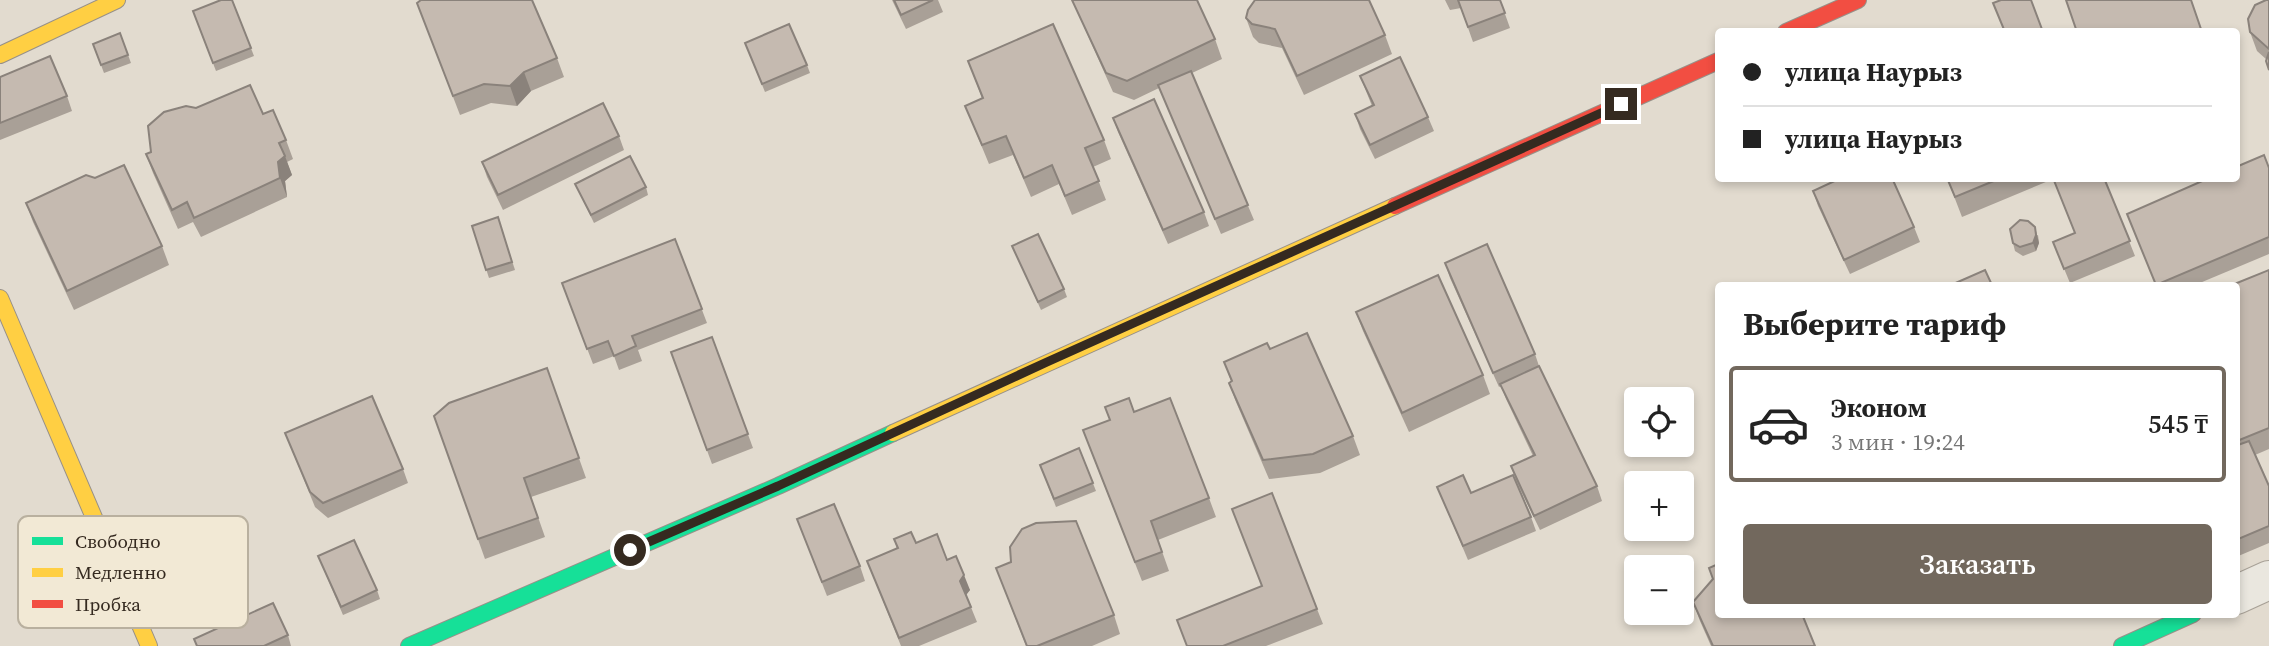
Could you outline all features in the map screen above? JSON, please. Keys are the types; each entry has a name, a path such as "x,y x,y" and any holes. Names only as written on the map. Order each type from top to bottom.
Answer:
{"street":[{"path":"0,55 117,0"},
{"path":"1795,28 1857,0"},
{"path":"409,646 778,486 1060,356 1715,62"},
{"path":"0,298 93,516"},
{"path":"2240,593 2269,580"},
{"path":"2122,646 2184,618"},
{"path":"141,628 149,646"}],"building":[{"path":"221,0 232,0 251,48 213,63 193,11"},
{"path":"421,0 532,0 557,58 524,72 510,86 484,84 453,96 417,3"},
{"path":"894,0 933,0 901,15"},
{"path":"1072,0 1197,0 1215,39 1127,81 1106,73"},
{"path":"1255,0 1369,0 1385,35 1297,76 1275,29 1252,24 1246,18"},
{"path":"1458,0 1500,0 1505,13 1468,27"},
{"path":"2001,0 2031,0 2042,28 2003,28 1993,3"},
{"path":"2066,0 2191,0 2201,28 2076,28"},
{"path":"2269,0 2269,49 2250,32 2248,19 2255,5"},
{"path":"789,24 807,65 762,84 745,43"},
{"path":"1053,24 1104,140 1085,148 1099,181 1065,196 1052,165 1024,178 1006,136 982,145 965,106 983,98 968,61"},
{"path":"120,33 128,55 101,65 93,44"},
{"path":"50,56 67,96 0,123 0,77"},
{"path":"1400,57 1428,117 1370,145 1355,114 1374,105 1360,76"},
{"path":"1191,71 1248,205 1215,219 1158,85"},
{"path":"250,85 263,114 273,110 286,140 279,143 285,156 278,162 280,178 194,218 187,202 172,210 146,154 151,152 148,126 164,112 186,106 196,108"},
{"path":"1154,99 1204,212 1163,230 1113,118"},
{"path":"603,103 619,136 498,195 482,162"},
{"path":"2264,155 2269,168 2269,237 2163,282 2155,282 2127,214 2200,182 2240,182 2240,165"},
{"path":"630,156 646,187 591,215 575,184"},
{"path":"124,165 162,246 67,291 26,203 86,175 95,178"},
{"path":"1832,182 1894,182 1914,227 1844,260 1813,191"},
{"path":"1949,182 1991,182 1955,197"},
{"path":"2055,182 2106,182 2130,241 2064,269 2053,242 2075,233"},
{"path":"498,217 512,262 486,270 472,226"},
{"path":"2020,220 2028,221 2035,227 2036,235 2033,243 2020,247 2013,243 2010,229"},
{"path":"1038,234 1064,289 1038,302 1012,246"},
{"path":"675,239 702,309 632,336 636,346 614,356 608,341 587,349 562,283"},
{"path":"1487,244 1535,354 1493,373 1445,263"},
{"path":"1985,270 1991,282 1958,282"},
{"path":"2269,270 2269,428 2240,440 2240,282"},
{"path":"1438,275 1483,375 1402,413 1356,312"},
{"path":"1307,333 1353,436 1313,454 1263,460 1229,383 1232,381 1224,362 1267,343 1270,349"},
{"path":"712,337 748,434 707,450 671,352"},
{"path":"1539,366 1597,486 1534,516 1511,466 1535,455 1500,384"},
{"path":"547,368 579,458 524,478 538,518 478,539 434,416 449,403"},
{"path":"372,396 403,469 323,503 310,492 285,433"},
{"path":"1129,398 1134,412 1170,398 1209,498 1151,521 1162,552 1135,562 1083,430 1110,420 1105,407"},
{"path":"2249,441 2269,486 2269,526 2240,538 2240,444"},
{"path":"1079,448 1093,483 1054,499 1040,465"},
{"path":"1463,475 1471,493 1513,475 1531,517 1463,546 1437,487"},
{"path":"1272,493 1317,609 1223,646 1187,646 1177,620 1262,586 1232,509"},
{"path":"834,504 860,566 822,582 797,519"},
{"path":"1076,521 1114,615 1037,646 1027,646 996,568 1011,562 1010,547 1022,529 1036,523"},
{"path":"911,532 916,543 937,534 947,560 956,556 964,575 960,581 971,607 899,638 867,561 898,548 894,539"},
{"path":"354,540 377,590 341,607 318,556"},
{"path":"1715,565 1715,618 1804,618 1815,646 1713,646 1694,601 1713,579 1709,568"},
{"path":"273,603 288,635 264,646 197,646 194,639 218,628 248,628 248,614"}],"traffic: fast":[{"path":"409,646 778,486 893,433"},
{"path":"2122,646 2184,618"}],"traffic: slow":[{"path":"0,55 117,0"},
{"path":"893,433 1395,206"},
{"path":"0,298 93,516"},
{"path":"141,628 149,646"}],"traffic: jam":[{"path":"1795,28 1858,0"},
{"path":"1395,206 1715,62"}],"route":[{"path":"630,550 778,486 1621,104"}]}
